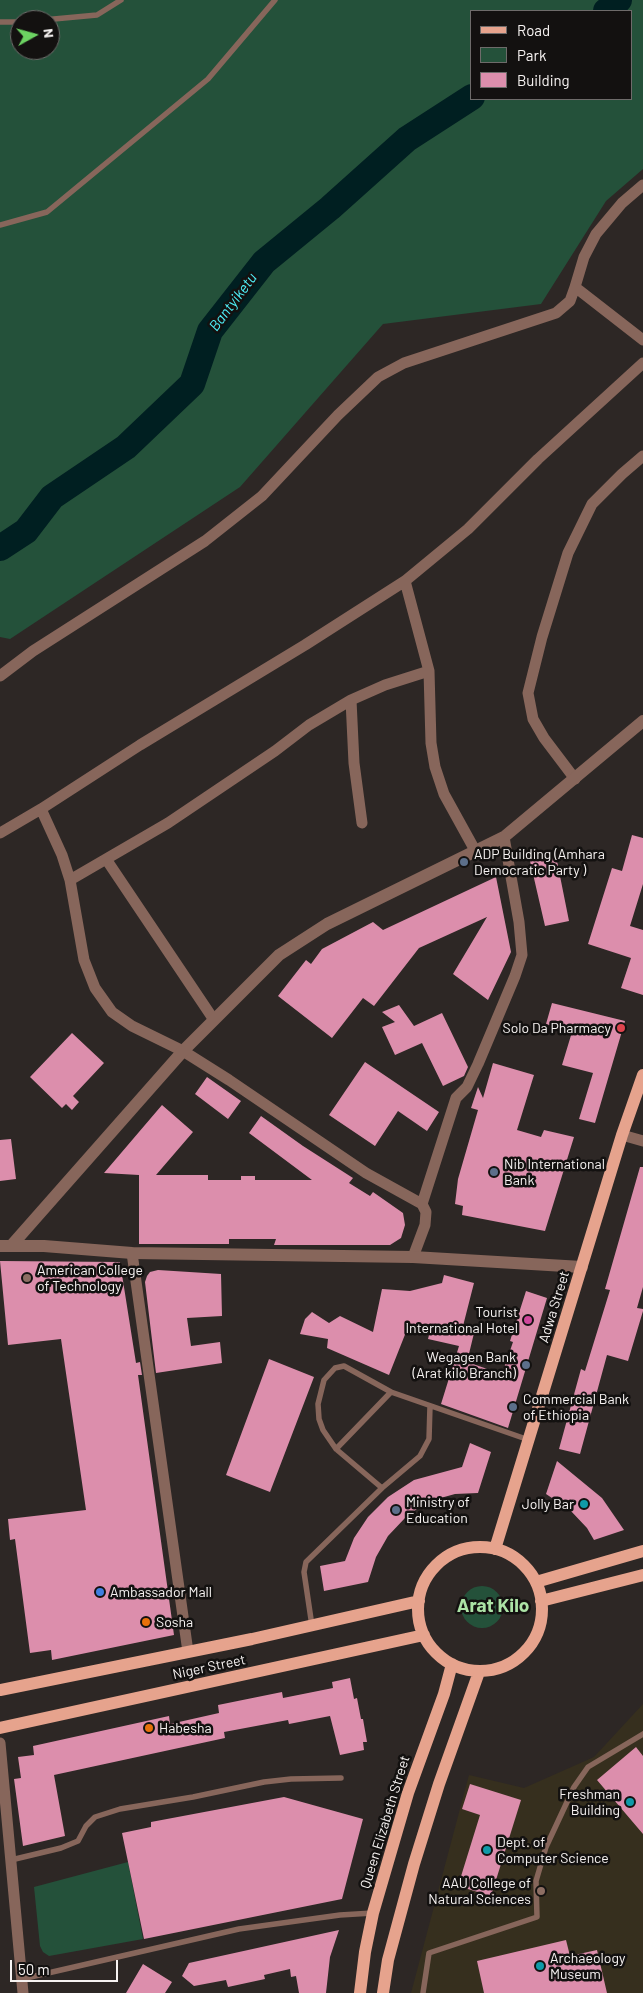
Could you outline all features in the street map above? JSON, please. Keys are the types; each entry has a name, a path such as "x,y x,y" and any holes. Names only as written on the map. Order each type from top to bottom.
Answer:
{"main road":[{"name":"Adwa Street","path":"495,1549 622,1135 643,1075"},
{"path":"477,1547 495,1549 512,1556 525,1567 536,1582 541,1601 541,1617 536,1636 526,1651 511,1663 494,1670 479,1672 452,1664 434,1650 424,1634 421,1625 419,1601 422,1588 431,1572 444,1559 459,1551 477,1547"},
{"path":"536,1582 643,1551"},
{"path":"541,1601 643,1575"},
{"name":"Niger Street","path":"0,1690 312,1626 419,1601"},
{"name":"Niger Street","path":"0,1728 424,1634"},
{"name":"Queen Elizabeth Street","path":"360,1993 365,1952 373,1913 408,1793 444,1694 452,1664"},
{"path":"383,1993 388,1960 414,1864 479,1672"}],"street":[{"path":"0,676 33,651 205,540 262,496 338,415 378,377 404,364 556,313 570,301 584,257 596,234 622,203 643,184"},
{"path":"574,287 643,340"},
{"path":"0,833 41,809 140,744 305,645 405,581 468,529 538,459 643,363"},
{"path":"575,778 544,738 533,719 528,693 542,637 572,545 592,504 643,456"},
{"path":"405,581 429,671 431,743 435,768 444,794 476,852"},
{"path":"70,880 168,822 275,751 309,726 351,700 429,671"},
{"path":"351,700 354,763 362,823"},
{"path":"5,1246 182,1051 279,955 327,924 504,837 643,721"},
{"path":"41,809 62,855 70,880 84,960 95,988 112,1012 132,1026 182,1051 229,1080 366,1173 422,1204 426,1212 425,1225 413,1257"},
{"path":"422,1204 456,1098 467,1087 516,976 522,955 519,922 504,837"},
{"path":"106,858 214,1020"},
{"path":"622,1135 643,1141"},
{"path":"5,1246 44,1246 132,1253 413,1257 582,1267"},
{"path":"132,1253 188,1652"},
{"path":"0,1743 23,1993"}],"lane":[{"path":"60,18 97,14 121,0"},
{"path":"0,225 47,212 208,79 275,0"},
{"path":"382,1488 336,1448 323,1430 319,1419 318,1404 324,1380 334,1368 344,1366 391,1392 529,1440"},
{"path":"336,1448 391,1392"},
{"path":"312,1626 304,1572 306,1562 382,1488 420,1456 429,1439 430,1406"},
{"path":"423,1993 429,1953 536,1917 536,1881 546,1847 574,1787 588,1767 643,1734"},
{"path":"11,1860 62,1848 78,1841 86,1826 95,1817 120,1809 193,1797 264,1782 291,1779 341,1778"},
{"path":"22,1979 239,1929 340,1915 373,1913"}],"shaded area":[{"name":"AAU College of Natural Sciences","path":"643,1704 643,1993 411,1993 469,1775 524,1788 594,1757"}],"green space":[{"path":"0,0 643,0 643,169 606,201 541,304 383,324 240,487 10,639 0,637"},
{"path":"486,1586 494,1589 500,1595 503,1607 500,1619 494,1625 478,1628 470,1625 464,1619 461,1603 464,1595 470,1589"},
{"path":"128,1862 143,1939 49,1956 43,1952 40,1946 34,1887"}],"building":[{"path":"632,835 643,838 643,884 630,926 643,930 643,995 621,988 631,958 588,944 612,868 622,871"},
{"path":"556,856 569,921 545,926 530,861"},
{"path":"496,877 511,952 488,1000 453,974 487,917 419,948 374,1006 363,998 332,1038 278,996 306,960 311,964 322,949 373,922 383,930"},
{"path":"552,1003 625,1021 595,1123 579,1119 593,1073 562,1065 572,1032 546,1024"},
{"path":"399,1005 414,1026 442,1013 468,1067 464,1076 443,1086 422,1043 395,1055 382,1027 395,1022 382,1012"},
{"path":"72,1033 104,1063 73,1096 79,1102 72,1110 66,1104 62,1108 30,1077"},
{"path":"365,1062 439,1112 427,1131 398,1111 375,1146 329,1115"},
{"path":"493,1063 534,1075 517,1130 541,1137 544,1130 574,1137 545,1231 462,1215 463,1206 455,1204 458,1179 478,1110 471,1108 478,1087 483,1098"},
{"path":"207,1077 241,1101 228,1119 195,1094"},
{"path":"162,1105 193,1132 156,1175 208,1175 208,1180 241,1180 241,1176 255,1176 255,1180 312,1180 249,1133 261,1116 353,1178 349,1183 370,1196 373,1192 403,1213 405,1225 401,1238 390,1245 274,1245 276,1239 229,1239 229,1244 139,1244 139,1175 104,1173"},
{"path":"11,1139 16,1179 0,1181 0,1140"},
{"path":"640,1167 643,1167 643,1287 637,1308 643,1309 643,1311 628,1361 607,1355 580,1454 559,1449 581,1369 585,1371 610,1290 605,1289"},
{"path":"0,1261 120,1262 136,1363 140,1362 142,1375 138,1375 174,1635 52,1660 51,1650 30,1653 15,1539 10,1540 8,1519 86,1510 61,1339 8,1345"},
{"path":"158,1270 221,1274 222,1316 187,1318 191,1346 220,1342 222,1363 156,1373 145,1282 150,1272"},
{"path":"444,1275 474,1283 463,1326 475,1329 467,1362 502,1374 513,1342 510,1341 526,1291 547,1298 508,1428 441,1404 459,1346 428,1339 430,1331 408,1327 389,1375 327,1348 328,1339 300,1334 305,1319 312,1312 329,1323 340,1316 373,1332 382,1289 410,1291 442,1283"},
{"path":"269,1359 314,1377 270,1492 226,1475"},
{"name":"Ministry of Education","path":"470,1443 491,1452 478,1493 455,1494 426,1502 405,1518 388,1536 376,1557 368,1582 324,1591 320,1566 345,1561 354,1538 368,1517 388,1497 414,1480 462,1467"},
{"name":"Jolly Bar","path":"557,1461 602,1498 624,1530 594,1540 587,1528 570,1510 546,1494"},
{"path":"350,1678 354,1699 357,1698 361,1719 363,1719 367,1742 363,1742 364,1750 340,1755 330,1716 289,1724 288,1720 224,1732 225,1738 54,1775 65,1836 23,1846 14,1779 21,1778 18,1757 34,1755 33,1746 169,1716 170,1724 219,1713 218,1705 282,1692 283,1698 333,1688 332,1682"},
{"name":"Freshman Building","path":"636,1747 643,1756 643,1834 597,1780"},
{"name":"Dept. of Computer Science","path":"470,1784 521,1800 491,1896 458,1886 480,1815 462,1809"},
{"path":"284,1797 363,1819 342,1899 144,1939 122,1833 151,1827 151,1822"},
{"path":"339,1930 330,1957 326,1993 299,1993 296,1976 291,1977 290,1969 264,1975 265,1979 228,1987 226,1980 194,1986 182,1976 189,1963"},
{"name":"Archaeology Museum","path":"566,1940 570,1956 597,1950 607,1993 484,1993 477,1961"},
{"path":"143,1964 172,1982 165,1993 126,1993"}],"waterway":[{"name":"Bantyiketu","path":"607,10 619,0"},
{"name":"Bantyiketu","path":"0,548 26,531 52,497 126,447 192,384 210,331 264,262 330,208 407,139 470,98"}],"place":[{"name":"ADP Building (Amhara Democratic Party )","path":"464,862"},
{"name":"Solo Da Pharmacy","path":"621,1028"},
{"name":"Nib International Bank","path":"494,1172"},
{"name":"American College of Technology","path":"27,1278"},
{"name":"Tourist International Hotel","path":"528,1320"},
{"name":"Wegagen Bank (Arat kilo Branch)","path":"526,1365"},
{"name":"Commercial Bank of Ethiopia","path":"513,1407"},
{"name":"Jolly Bar","path":"584,1504"},
{"name":"Ministry of Education","path":"396,1510"},
{"name":"Ambassador Mall","path":"100,1592"},
{"name":"Sosha","path":"146,1622"},
{"name":"Habesha","path":"149,1728"},
{"name":"Freshman Building","path":"630,1802"},
{"name":"Dept. of Computer Science","path":"487,1850"},
{"name":"AAU College of Natural Sciences","path":"541,1891"},
{"name":"Archaeology Museum","path":"540,1966"}],"district":[{"name":"Arat Kilo","path":"493,1606"}]}
